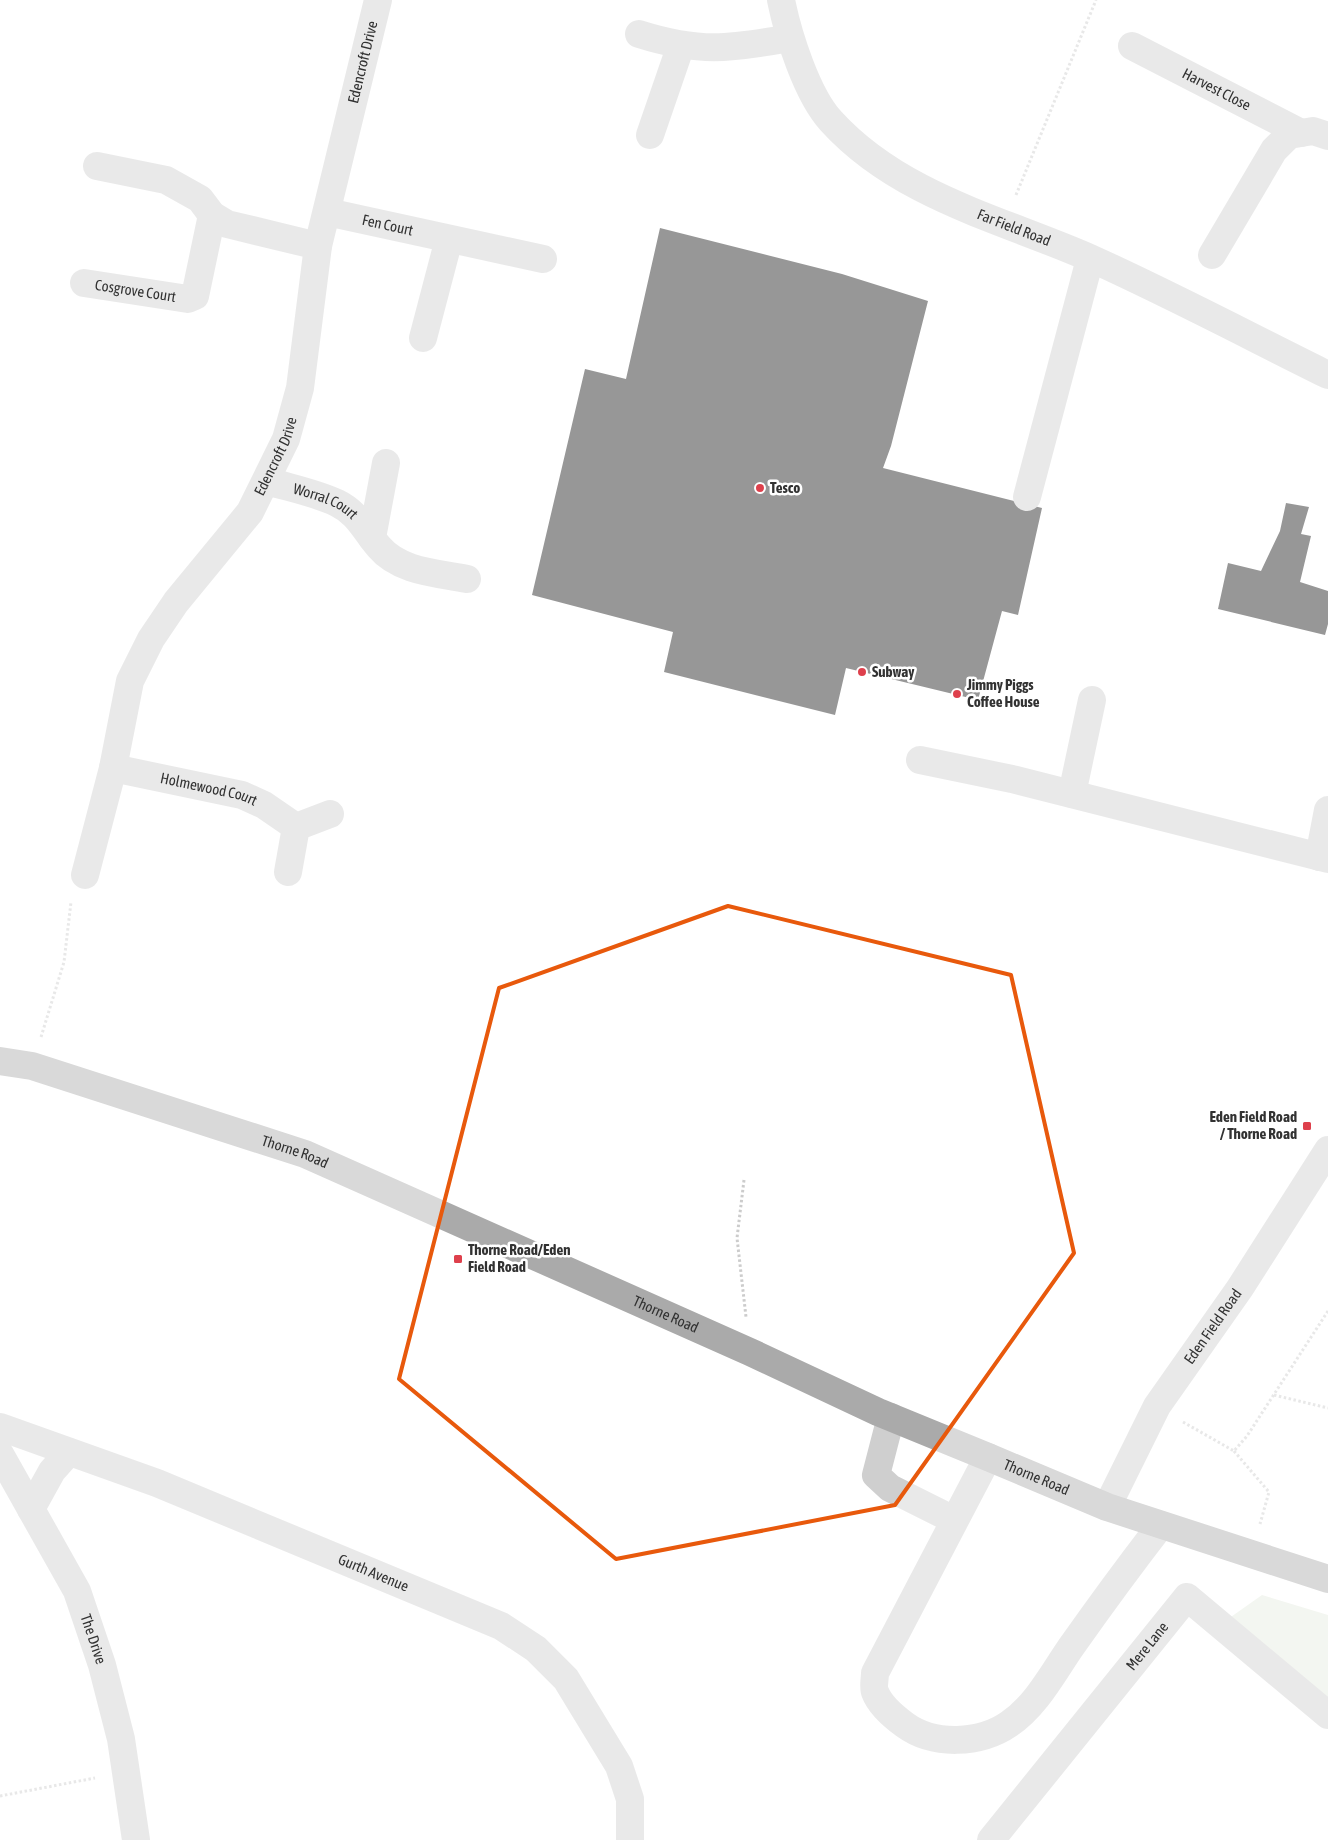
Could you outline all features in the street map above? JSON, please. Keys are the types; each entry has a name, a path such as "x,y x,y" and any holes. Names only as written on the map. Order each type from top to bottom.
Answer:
{"main road":[{"name":"Thorne Road","path":"0,1061 32,1066 305,1154 750,1352 891,1417 988,1458 1107,1507 1328,1579"}],"street":[{"name":"Edencroft Drive","path":"85,875 113,768 130,681 151,639 176,602 250,512 268,480 286,439 300,388 318,246 378,0"},
{"name":"Far Field Road","path":"781,0 790,38 811,89 830,120 855,145 887,169 924,190 1090,259 1328,375"},
{"path":"638,34 706,49 734,48 790,38"},
{"path":"650,135 681,45"},
{"name":"Harvest Close","path":"1132,46 1301,134"},
{"name":"Harvest Close","path":"1212,255 1274,150 1289,135 1313,131 1328,136"},
{"path":"97,166 166,180 200,199 212,215 227,224 318,246"},
{"name":"Fen Court","path":"327,212 543,259"},
{"name":"Cosgrove Court","path":"84,283 188,300 195,296 212,215"},
{"path":"423,338 449,239"},
{"path":"1027,497 1090,259"},
{"name":"Worral Court","path":"372,538 386,463"},
{"name":"Worral Court","path":"268,480 338,503 356,516 390,558 407,567 467,579"},
{"path":"1072,794 1092,700"},
{"path":"920,760 1072,794 1324,858 1328,810"},
{"name":"Holmewood Court","path":"113,768 242,795 264,805 296,827"},
{"path":"288,872 296,827 330,814"},
{"name":"Eden Field Road","path":"1107,1507 1157,1406 1240,1288 1328,1150"},
{"path":"891,1417 876,1475 890,1488 954,1520"},
{"name":"Gurth Avenue","path":"0,1427 157,1483 501,1626 536,1649 566,1679 619,1766 630,1799 630,1840"},
{"path":"31,1509 52,1471 69,1452"},
{"name":"The Drive","path":"0,1454 77,1592 102,1665 121,1739 136,1840"},
{"path":"988,1458 875,1673 874,1691 891,1715 912,1730 934,1737 961,1741 991,1734 1010,1723 1031,1704 1125,1571 1161,1525"},
{"name":"Mere Lane","path":"992,1840 1188,1597 1328,1715"}],"path":[{"path":"1004,223 1096,0"},
{"path":"32,1066 64,962 72,894 85,875"},
{"path":"744,1180 737,1238 750,1352"},
{"path":"1234,1451 1247,1436 1328,1311"},
{"path":"1274,1395 1328,1408"},
{"path":"1157,1406 1234,1451 1270,1492"},
{"path":"0,1796 125,1772"}],"highlighted area":[{"path":"728,906 1011,975 1074,1253 895,1505 616,1559 399,1379 499,988"}],"shaded area":[{"path":"1262,1595 1328,1615 1328,1712 1211,1631"}],"building":[{"name":"Tesco","path":"660,228 842,274 928,301 891,446 883,468 1042,508 1018,615 1002,611 978,700 846,668 835,715 664,672 673,632 532,595 585,369 626,379"},
{"path":"1286,503 1309,507 1301,534 1311,536 1300,582 1328,591 1328,624 1325,635 1218,609 1228,563 1261,571 1280,531"}],"place":[{"name":"Tesco","path":"760,488"},
{"name":"Subway","path":"862,672"},
{"name":"Jimmy Piggs Coffee House","path":"957,694"},
{"name":"Eden Field Road / Thorne Road","path":"1307,1126"},
{"name":"Thorne Road/Eden Field Road","path":"458,1259"}]}
